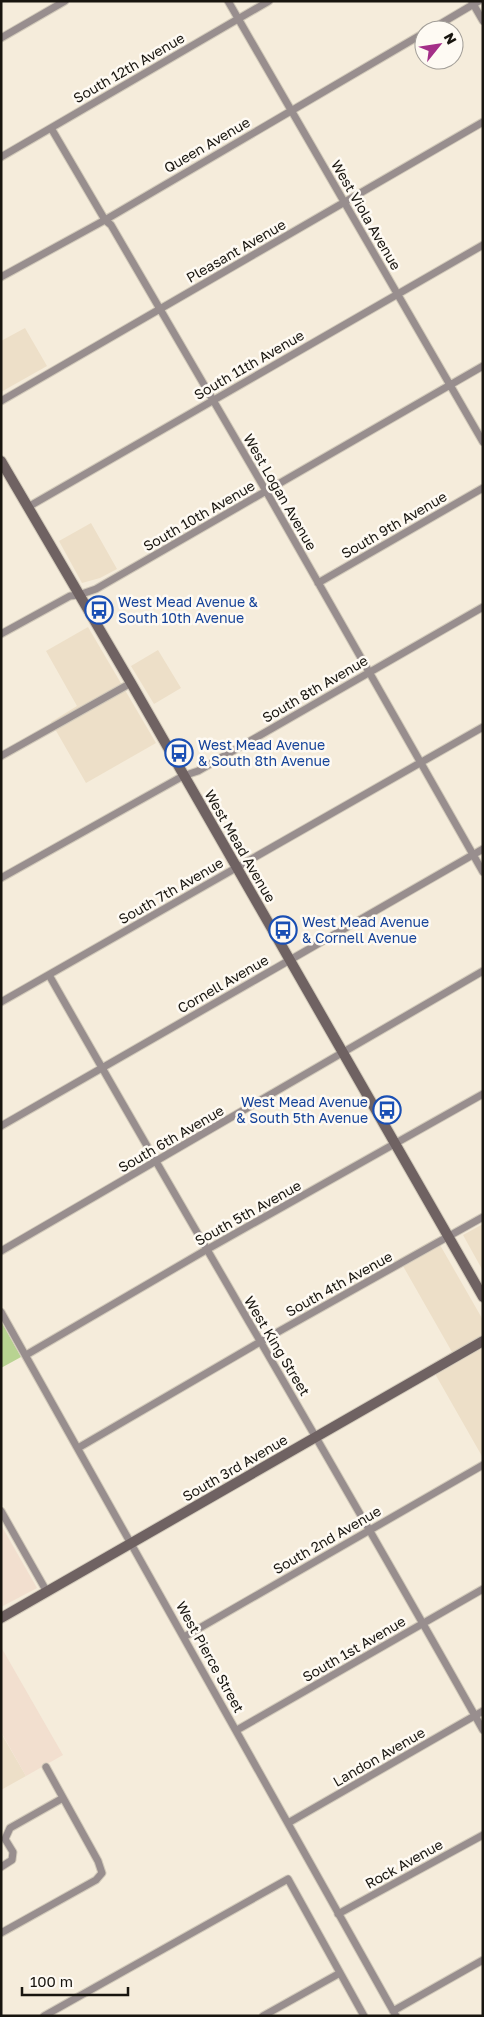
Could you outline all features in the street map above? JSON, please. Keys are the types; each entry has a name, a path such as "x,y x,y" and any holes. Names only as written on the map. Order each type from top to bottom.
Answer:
{"street":[{"path":"1,38 65,1"},
{"name":"West Viola Avenue","path":"228,1 483,442"},
{"name":"South 12th Avenue","path":"1,157 269,1"},
{"path":"446,20 474,2 483,21"},
{"name":"Queen Avenue","path":"1,277 105,220 414,39"},
{"name":"Pleasant Avenue","path":"1,401 483,122"},
{"name":"West Logan Avenue","path":"51,128 105,220 111,226 266,491 370,672 419,763 483,872"},
{"name":"South 11th Avenue","path":"28,507 483,244"},
{"name":"South 10th Avenue","path":"1,634 70,596 96,589 483,366"},
{"name":"West Mead Avenue","path":"1,461 131,682 183,776 344,1052 483,1297"},
{"name":"South 9th Avenue","path":"318,583 483,488"},
{"name":"South 8th Avenue","path":"1,878 183,776 198,771 483,607"},
{"path":"1,756 131,682"},
{"name":"South 7th Avenue","path":"1,1002 483,727"},
{"name":"Cornell Avenue","path":"1,1126 483,849"},
{"name":"South 6th Avenue","path":"1,1251 483,971"},
{"name":"West King Street","path":"49,975 206,1250 370,1530 483,1730"},
{"name":"South 5th Avenue","path":"26,1355 206,1250 483,1094"},
{"name":"South 4th Avenue","path":"78,1448 260,1342 483,1217"},
{"name":"West Pierce Street","path":"1,1312 394,2013"},
{"name":"South 3rd Avenue","path":"1,1618 483,1341"},
{"name":"South 2nd Avenue","path":"184,1637 483,1465"},
{"path":"1,1511 47,1592"},
{"name":"South 1st Avenue","path":"237,1730 483,1589"},
{"name":"Landon Avenue","path":"288,1823 483,1711"},
{"path":"1,1933 101,1876 102,1872 98,1861 46,1768"},
{"path":"1,1867 12,1860 13,1852 5,1839 10,1828 63,1798"},
{"name":"Rock Avenue","path":"338,1914 483,1835"},
{"path":"44,2016 288,1880 364,2016"},
{"path":"394,2013 483,1960"},
{"path":"263,2016 340,1973"}],"shaded area":[{"path":"25,328 47,366 1,392 1,341"},
{"path":"91,523 117,569 100,578 82,583 59,541"},
{"path":"88,627 156,743 86,783 51,722 77,706 46,651"},
{"path":"158,650 181,688 154,704 131,666"},
{"path":"483,1224 483,1271 463,1235"},
{"path":"436,1238 483,1320 483,1458 430,1365 452,1352 399,1259"},
{"path":"1,1525 37,1588 1,1607"},
{"path":"1,1647 63,1755 26,1776 1,1732"},
{"path":"1,1733 26,1776 1,1790"}],"green space":[{"path":"1,1321 21,1357 1,1368"}],"place":[{"name":"West Mead Avenue & South 10th Avenue","path":"99,610"},
{"name":"West Mead Avenue & South 8th Avenue","path":"179,753"},
{"name":"West Mead Avenue & Cornell Avenue","path":"283,930"},
{"name":"West Mead Avenue & South 5th Avenue","path":"387,1110"}]}
